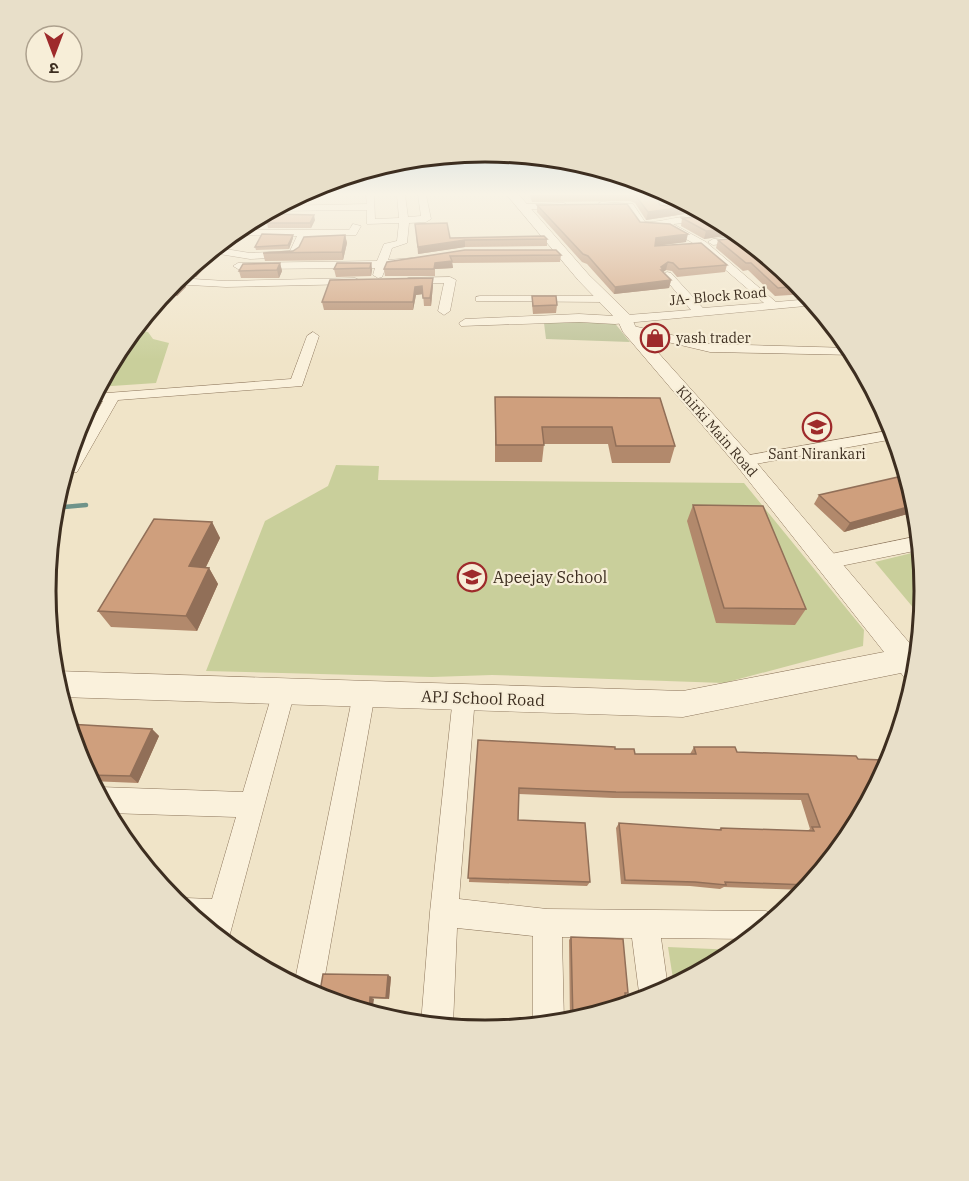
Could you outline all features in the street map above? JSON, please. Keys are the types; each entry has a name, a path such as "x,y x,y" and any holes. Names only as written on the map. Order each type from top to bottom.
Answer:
{"street":[{"path":"284,282 296,250"},
{"path":"385,281 381,265 386,250"},
{"name":"Khirki Main Road","path":"555,250 627,324 744,461 907,661"},
{"path":"710,250 774,306"},
{"path":"221,252 250,256 294,254"},
{"path":"238,266 381,265 422,260"},
{"path":"187,282 226,284 385,281 435,275 450,280 444,311"},
{"path":"667,275 700,312"},
{"path":"480,299 507,297 516,299 603,299"},
{"name":"JA- Block Road","path":"627,324 700,312 803,303"},
{"path":"465,323 579,318 627,324 710,348 841,352"},
{"path":"102,397 297,383 314,336"},
{"path":"76,459 113,396"},
{"path":"744,461 885,436"},
{"path":"826,562 911,545"},
{"name":"APJ School Road","path":"66,684 683,704 906,667"},
{"path":"219,924 284,691"},
{"path":"310,982 364,694"},
{"path":"437,1017 444,912 464,697"},
{"path":"111,800 252,805"},
{"path":"444,912 547,923 753,925"},
{"path":"547,923 548,1015"},
{"path":"645,923 653,985"}],"green space":[{"path":"613,321 630,342 546,339 544,323"},
{"path":"142,331 148,332 153,339 169,343 156,383 108,386"},
{"name":"Apeejay School","path":"336,465 379,466 378,480 744,483 864,630 863,646 724,683 492,675 432,677 206,671 265,521 328,486"},
{"path":"912,553 913,608 875,562"},
{"path":"668,947 719,949 699,962 673,976"}],"building":[{"path":"342,250 342,252 263,253"},
{"path":"464,250 556,250 561,255 450,256 452,261 435,263 434,269 384,269 387,262"},
{"path":"579,250 709,250 727,265 679,269 673,263 668,262 661,267 663,270 661,270 671,280 615,287 588,256"},
{"path":"730,250 746,250 788,287 778,288 751,263 746,263"},
{"path":"280,263 277,270 239,271 243,264"},
{"path":"337,263 371,263 370,268 334,269"},
{"path":"433,278 430,298 423,298 422,286 415,287 413,302 322,302 330,280"},
{"path":"532,296 556,296 557,305 533,306"},
{"path":"495,397 660,398 675,446 616,446 612,427 542,427 544,445 496,445"},
{"path":"898,477 905,508 850,523 819,495"},
{"path":"693,505 763,506 806,609 724,608"},
{"path":"154,519 212,522 189,566 209,568 186,616 98,611"},
{"path":"77,725 152,729 130,776 98,775"},
{"path":"478,740 615,747 615,749 634,749 635,754 696,754 694,747 735,747 737,752 856,756 858,759 879,760 841,829 825,852 797,885 725,882 726,885 625,880 619,823 721,830 721,828 814,831 812,827 820,827 808,794 616,792 519,788 518,820 585,823 590,882 468,878"},
{"path":"571,937 623,939 628,993 596,1005 573,1010"},
{"path":"323,974 388,975 386,998 370,997 370,1004 321,987"}],"waterway":[{"path":"64,507 86,505"}],"place":[{"name":"yash trader","path":"655,338"},
{"name":"Sant Nirankari","path":"817,427"},
{"name":"Apeejay School","path":"472,577"}]}
